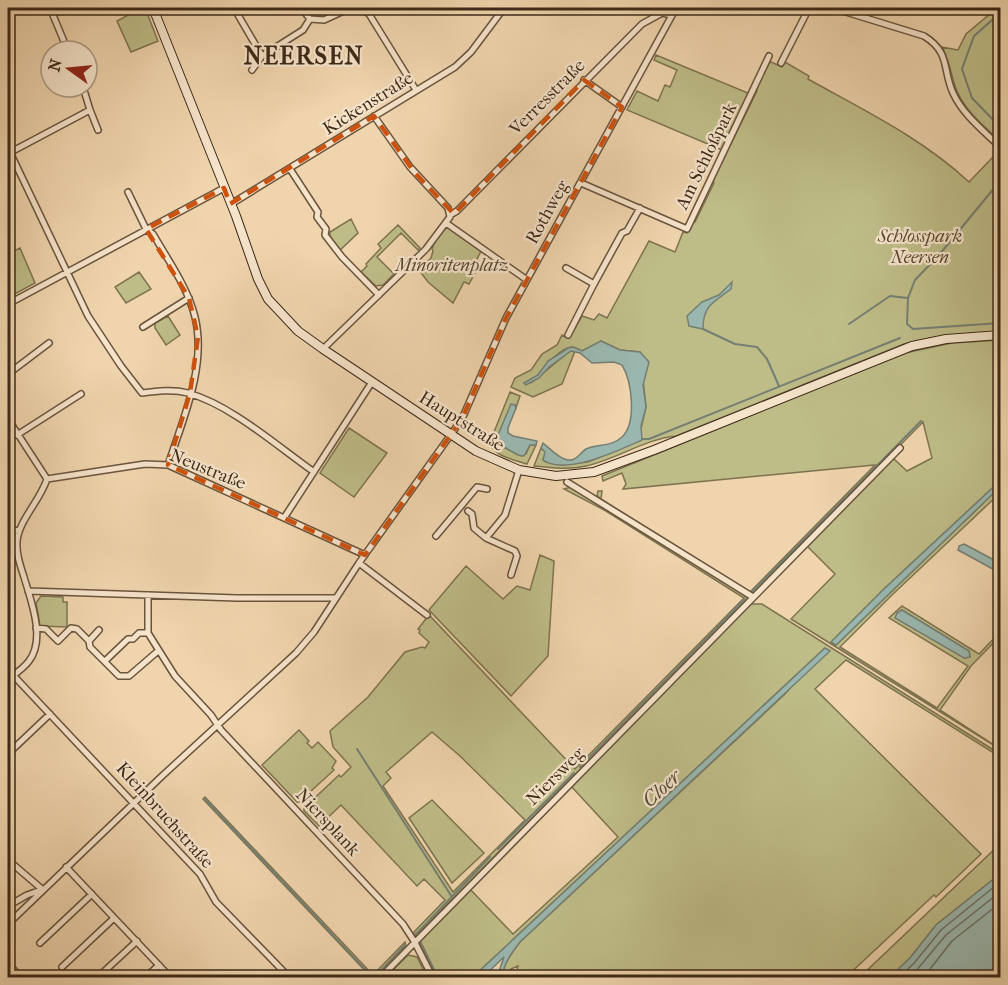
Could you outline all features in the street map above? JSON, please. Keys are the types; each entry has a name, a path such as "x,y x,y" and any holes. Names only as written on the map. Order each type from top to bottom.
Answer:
{"street":[{"path":"50,8 63,39"},
{"name":"Hauptstraße","path":"153,8 258,279 268,299 298,331 323,349 484,454 519,470 556,476 594,472 912,346 946,339 1000,335"},
{"path":"234,8 262,56"},
{"path":"301,8 310,19 324,20 350,8"},
{"path":"360,8 369,14 416,90"},
{"name":"Kickenstraße","path":"230,204 461,62 504,8"},
{"name":"Rothweg","path":"8,924 300,648 464,416 499,334 527,280 676,8"},
{"path":"781,63 809,8"},
{"path":"832,8 924,36 936,44 942,52 953,93 966,113 1000,147"},
{"name":"Verresstraße","path":"448,219 642,24 662,12 672,15"},
{"path":"252,70 262,56 303,30 310,19"},
{"name":"Am Schloßpark","path":"580,183 687,229 769,56"},
{"path":"584,80 622,107"},
{"path":"87,99 98,129"},
{"path":"90,110 8,150 88,316 142,393 162,390 190,393 230,411 314,472"},
{"path":"323,349 426,249 448,219 447,207 405,161 374,116"},
{"path":"290,169 318,212 317,217 326,230 325,235 342,257 379,295"},
{"path":"8,304 224,188"},
{"path":"128,192 146,229 153,234 189,298 198,337 197,359 190,393 168,465"},
{"path":"568,335 622,233 627,231 640,208"},
{"path":"448,219 527,280"},
{"path":"566,268 594,284"},
{"path":"143,327 189,298"},
{"path":"8,374 49,343"},
{"path":"284,518 372,382"},
{"path":"17,435 81,394"},
{"path":"8,419 47,479 43,492 19,531 17,543 17,555 36,628 36,641 32,656 27,663 10,677"},
{"name":"Niersweg","path":"380,978 900,448"},
{"name":"Neustraße","path":"47,479 145,464 168,465 365,555"},
{"path":"486,538 505,514 519,470"},
{"path":"567,482 753,597"},
{"path":"436,536 477,488 487,489"},
{"path":"468,511 472,514 474,528 486,538 516,551 517,556 511,575"},
{"path":"8,529 19,531"},
{"path":"359,563 427,615"},
{"path":"28,591 336,598"},
{"path":"105,661 128,639 133,639 139,633 148,633 148,595"},
{"path":"36,628 46,629 58,641 71,628 77,629 89,640 90,647 119,676 129,676 158,651"},
{"path":"89,640 99,630"},
{"name":"Niersplank","path":"148,633 175,676 398,919 414,941 433,978"},
{"name":"Kleinbruchstraße","path":"10,677 50,714 134,803 200,874 216,902 290,978"},
{"path":"8,769 12,750 50,714"},
{"path":"8,860 43,890"},
{"path":"66,867 171,978"},
{"path":"8,906 27,895 43,890"},
{"path":"40,943 92,894"},
{"path":"62,967 114,918"},
{"path":"97,978 137,941"},
{"path":"8,963 21,978"},
{"path":"145,978 159,964"}],"highlighted area":[{"path":"584,80 622,107 506,318 462,419 365,555 168,465 190,393 198,337 189,298 146,229 224,188 230,204 374,116 415,173 454,214"}],"green space":[{"path":"145,8 158,41 131,52 117,21"},
{"path":"997,8 1000,8 1000,141 965,105 955,86 942,47 958,50 966,34"},
{"path":"656,55 748,93 749,96 722,150 627,110 637,91 658,101 665,85 670,87 677,70 654,60"},
{"name":"Schlosspark Neersen","path":"771,62 782,67 785,62 809,76 808,79 912,138 969,182 993,157 1000,162 1000,332 929,339 904,344 676,436 653,441 597,463 573,468 534,466 541,448 546,452 543,460 546,462 563,465 588,462 618,450 640,433 646,407 640,352 620,350 601,341 582,351 573,347 567,348 561,351 531,383 570,351 575,351 562,384 533,397 511,387 515,378 531,370 542,354 557,345 562,335 569,338 582,316 594,320 599,314 607,318 649,241 675,252 683,232 687,233 692,223 695,222 757,91 756,88"},
{"path":"351,219 358,233 339,251 330,238 330,232"},
{"path":"398,225 420,248 418,250 401,233 377,257 394,274 383,285 376,286 361,272 381,248 378,244"},
{"name":"Minoritenplatz","path":"446,228 481,251 473,267 477,269 469,284 464,282 453,303 428,282 419,270 431,258 435,240"},
{"path":"20,248 35,283 11,296 8,292 8,254"},
{"path":"139,272 151,289 126,303 115,287"},
{"path":"168,316 180,335 166,345 155,328 155,323"},
{"path":"1000,340 1000,481 885,588 831,642 836,645 1000,487 1000,493 840,647 937,708 968,666 889,618 902,606 979,654 1000,632 1000,636 971,666 940,710 1000,749 791,619 835,574 807,546 893,458 907,471 932,458 923,422 753,594 600,499 597,495 598,491 602,491 601,499 750,592 875,465 623,489 626,484 622,473 603,481 602,476 905,353 952,343","holes":["902,610 969,651 970,657 965,658 896,618 897,613"]},
{"path":"510,392 520,396 497,444 521,456 526,454 530,445 536,445 527,464 499,454 490,442"},
{"path":"349,428 387,453 354,497 320,473"},
{"path":"571,487 742,592 748,599 416,936 414,932 445,900 424,879 417,886 341,805 319,826 304,811 304,808 339,775 341,777 351,767 333,747 330,731 368,697 405,652 425,648 429,642 419,633 418,629 429,615 575,769 744,598 606,511 564,489","holes":["432,732 460,756 525,820 453,892 383,786 391,778 386,772"]},
{"path":"540,555 554,561 548,656 511,696 429,610 466,566 503,599 517,586 530,590"},
{"path":"41,596 63,597 63,602 67,602 67,627 40,626 36,603"},
{"path":"749,604 762,604 1000,754 1000,757 846,660 815,689 981,854 846,977 515,977 518,966 511,969 512,977 503,977 506,963 520,942 785,694 825,648 473,977 437,977 418,940 469,888 513,934 618,837 570,785"},
{"path":"299,730 312,748 318,742 336,761 332,768 334,770 297,802 262,765"},
{"path":"205,797 373,975 405,942 406,946 376,977 371,977 203,799"},
{"path":"432,800 484,853 452,883 409,818"},
{"path":"1000,844 1000,874 936,925 910,958 890,977 859,978"},
{"path":"408,955 417,957 427,977 386,977"}],"water":[{"path":"732,282 731,289 707,309 703,329 689,326 687,316 702,302 719,295"},
{"path":"601,341 620,350 640,352 649,362 643,385 646,407 641,426 642,440 607,455 578,463 553,464 543,460 545,452 541,448 543,443 560,457 571,460 586,449 618,440 627,431 631,402 628,381 622,365 614,362 592,363 580,353 571,351 549,367 539,378 526,385 524,383 538,375 548,361 568,348 573,347 582,351"},
{"path":"511,404 516,408 508,433 537,441 536,445 530,445 524,456 495,442"},
{"path":"1000,481 1000,487 836,645 831,642 885,588"},
{"path":"964,544 1000,563 1000,573 958,550 959,546"},
{"path":"902,610 969,651 970,657 964,658 895,618"},
{"path":"825,648 830,651 520,942 506,963 503,977 497,977 504,957 483,977 473,977"},
{"path":"1000,874 1000,977 890,977 910,958 936,925"}],"waterway":[{"name":"Cloer","path":"1000,13 974,36 962,69 972,98 1000,127"},
{"path":"1000,181 939,255 915,280 908,298 907,324 913,329 1000,323"},
{"path":"849,324 890,296 908,298"},
{"path":"703,329 735,344 757,347 767,359 779,386"},
{"path":"642,439 649,439 900,338"},
{"path":"753,591 921,421"},
{"path":"580,767 745,599"},
{"path":"357,749 452,897"},
{"path":"498,849 574,773"},
{"path":"205,799 373,978"},
{"path":"416,934 490,857"},
{"path":"420,941 438,978"},
{"path":"374,978 405,945"}],"district":[{"name":"NEERSEN","path":"304,56"}]}
